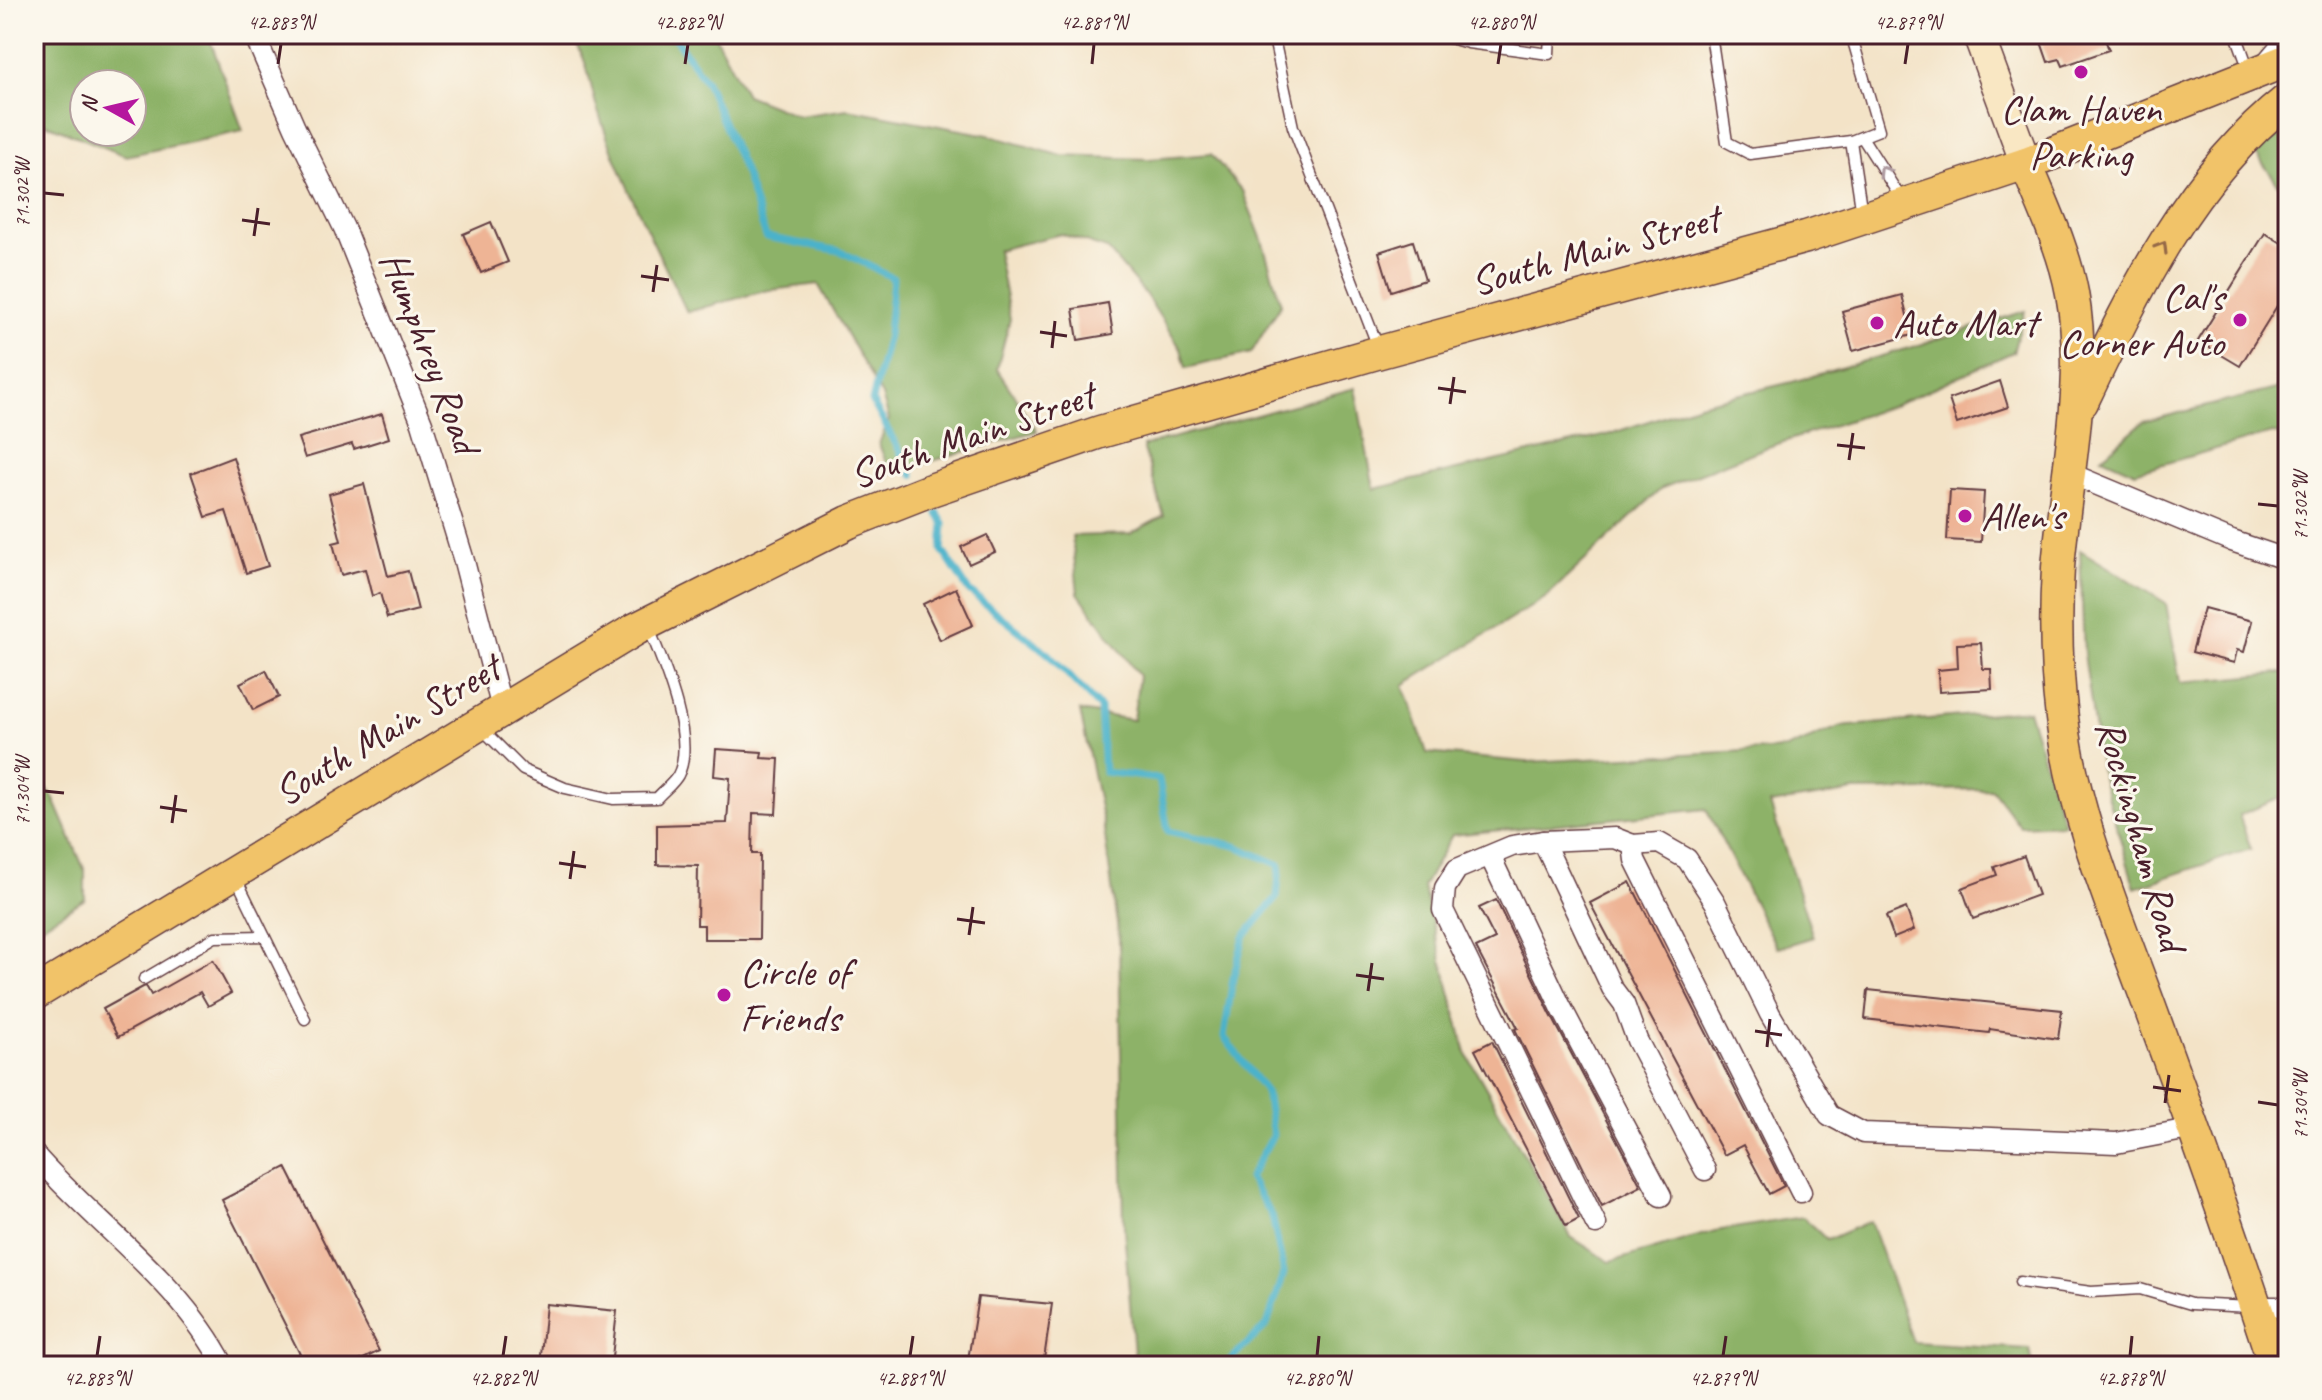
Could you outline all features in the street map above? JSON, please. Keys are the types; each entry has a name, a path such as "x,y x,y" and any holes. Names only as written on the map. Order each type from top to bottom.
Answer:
{"main road":[{"path":"2026,164 2288,60"},
{"path":"2075,416 2121,320 2165,240 2231,152 2288,99"},
{"name":"South Main Street","path":"34,994 647,623 811,540 928,491 1100,432 1380,352 1806,237 2026,164"},
{"name":"Rockingham Road","path":"2026,164 2064,262 2072,292 2078,369 2058,569 2057,641 2062,718 2069,759 2094,851 2194,1128 2275,1366"}],"street":[{"name":"Humphrey Road","path":"254,34 344,228 422,423 464,561 490,717"},
{"path":"1978,34 2026,164"},
{"path":"2069,473 2232,541 2288,560"},
{"path":"1596,1224 1443,910 1445,888 1457,869 1512,846 1543,841 1615,838 1633,845 1659,843 1687,859 1715,902 1770,1014 1829,1115 1863,1133 2116,1143 2194,1128"},
{"path":"1543,841 1612,988 1624,1004 1637,1040 1705,1170"},
{"path":"1633,845 1635,860 1801,1192"},
{"path":"1490,856 1561,1007 1661,1196"},
{"path":"34,1154 184,1305 210,1340 224,1366"},
{"path":"2256,1307 2288,1307"}],"lane":[{"path":"1273,34 1293,127 1380,352"},
{"path":"1435,34 1468,43 1549,54 1550,34"},
{"path":"1711,34 1727,142 1750,154 1851,141 1879,130 1851,34"},
{"path":"2236,34 2251,74 2284,34"},
{"path":"1862,137 1905,205"},
{"path":"1851,141 1863,218"},
{"path":"490,717 523,770 565,788 613,799 657,798 679,774 684,748 672,684 647,623"},
{"path":"233,873 305,1019"},
{"path":"144,979 215,937 264,936"},
{"path":"2020,1282 2091,1292 2140,1289 2191,1304 2256,1307"}],"green space":[{"path":"34,34 208,34 243,131 126,156 106,148 148,148 148,68 68,68 68,133 34,119"},
{"path":"570,34 714,34 746,95 799,116 848,109 988,135 1062,156 1149,159 1211,154 1243,192 1262,240 1281,304 1251,353 1186,368 1181,349 1146,295 1107,249 1061,234 997,250 1010,319 997,369 1037,431 890,473 879,444 889,419 882,396 818,284 764,291 687,312 618,165 599,114 586,64"},
{"path":"2288,132 2288,197 2253,150"},
{"path":"2025,311 2013,352 1895,405 1765,448 1662,488 1545,598 1404,685 1427,753 1526,762 1786,749 1839,727 2028,710 2064,824 2020,826 1992,789 1855,791 1770,804 1813,937 1777,948 1706,809 1452,835 1423,887 1466,1053 1571,1237 1610,1262 1715,1231 1803,1217 1827,1240 1870,1221 1913,1342 2029,1349 2032,1366 1135,1366 1124,1228 1119,939 1103,822 1080,711 1133,720 1139,676 1078,593 1072,536 1130,534 1164,516 1143,446 1355,388 1374,489 1607,435 1699,404 1792,382"},
{"path":"2288,386 2288,435 2272,433 2135,472 2102,457 2143,422"},
{"path":"2080,550 2166,603 2180,683 2288,672 2288,795 2239,815 2251,849 2135,888 2101,775 2084,654"},
{"path":"34,771 53,797 85,871 85,899 35,930"}],"building":[{"path":"2054,34 2103,34 2109,50 2063,66 2060,59 2048,62 2040,39"},
{"path":"491,222 508,262 481,273 463,234"},
{"name":"Cal's Corner Auto","path":"2265,233 2288,247 2288,288 2240,366 2198,341"},
{"path":"1413,241 1425,280 1391,291 1379,252"},
{"name":"Auto Mart","path":"1902,295 1912,335 1853,351 1842,311"},
{"path":"1108,303 1113,334 1078,340 1073,309"},
{"path":"2000,381 2008,407 1957,424 1949,399"},
{"path":"382,414 389,438 354,449 352,444 305,458 298,438"},
{"path":"233,457 268,566 246,573 226,511 206,517 191,473"},
{"path":"364,484 388,576 408,571 418,610 387,618 380,593 372,596 365,569 341,575 333,543 341,541 329,494"},
{"name":"Allen's","path":"1950,490 1984,492 1981,542 1947,540"},
{"path":"987,535 995,552 969,564 961,547"},
{"path":"956,588 973,625 940,640 923,604"},
{"path":"2204,608 2252,621 2244,652 2237,650 2234,663 2192,652"},
{"path":"1981,643 1983,669 1991,669 1992,689 1939,692 1938,670 1958,668 1957,644"},
{"path":"266,670 279,697 253,710 240,683"},
{"path":"716,749 762,752 761,758 779,759 776,814 753,813 752,854 760,854 759,939 704,939 704,925 697,925 698,866 657,865 657,825 727,823 730,778 714,776"},
{"path":"2024,856 2038,895 1973,919 1962,888 1997,875 1994,867"},
{"path":"1630,882 1784,1186 1769,1194 1743,1145 1724,1155 1590,903"},
{"path":"1496,900 1550,1013 1641,1186 1602,1206 1515,1029 1518,1028 1476,948 1495,939 1479,908"},
{"path":"1906,908 1914,930 1894,938 1886,916"},
{"path":"213,960 231,993 208,1006 200,992 118,1037 103,1009 146,986 151,995"},
{"path":"1868,990 2062,1010 2058,1039 1990,1029 1989,1033 1865,1019"},
{"path":"1492,1041 1579,1219 1566,1226 1475,1050"},
{"path":"286,1167 379,1351 350,1366 306,1366 222,1200"},
{"path":"978,1297 1052,1304 1043,1366 967,1366"},
{"path":"546,1304 617,1311 611,1366 540,1366"}],"waterway":[{"path":"672,34 706,82 743,168 766,237 840,251 893,278 888,335 872,401 913,475"},
{"path":"938,514 944,524 942,550 969,591 1047,653 1100,708 1104,772 1159,779 1168,831 1236,846 1280,865 1277,897 1244,937 1233,978 1224,1037 1266,1092 1273,1135 1249,1178 1272,1216 1284,1273 1267,1325 1224,1366"}],"place":[{"name":"Clam Haven Parking","path":"2081,72"},
{"name":"Cal's Corner Auto","path":"2240,320"},
{"name":"Auto Mart","path":"1877,323"},
{"name":"Allen's","path":"1965,516"},
{"name":"Circle of Friends","path":"724,995"}]}
